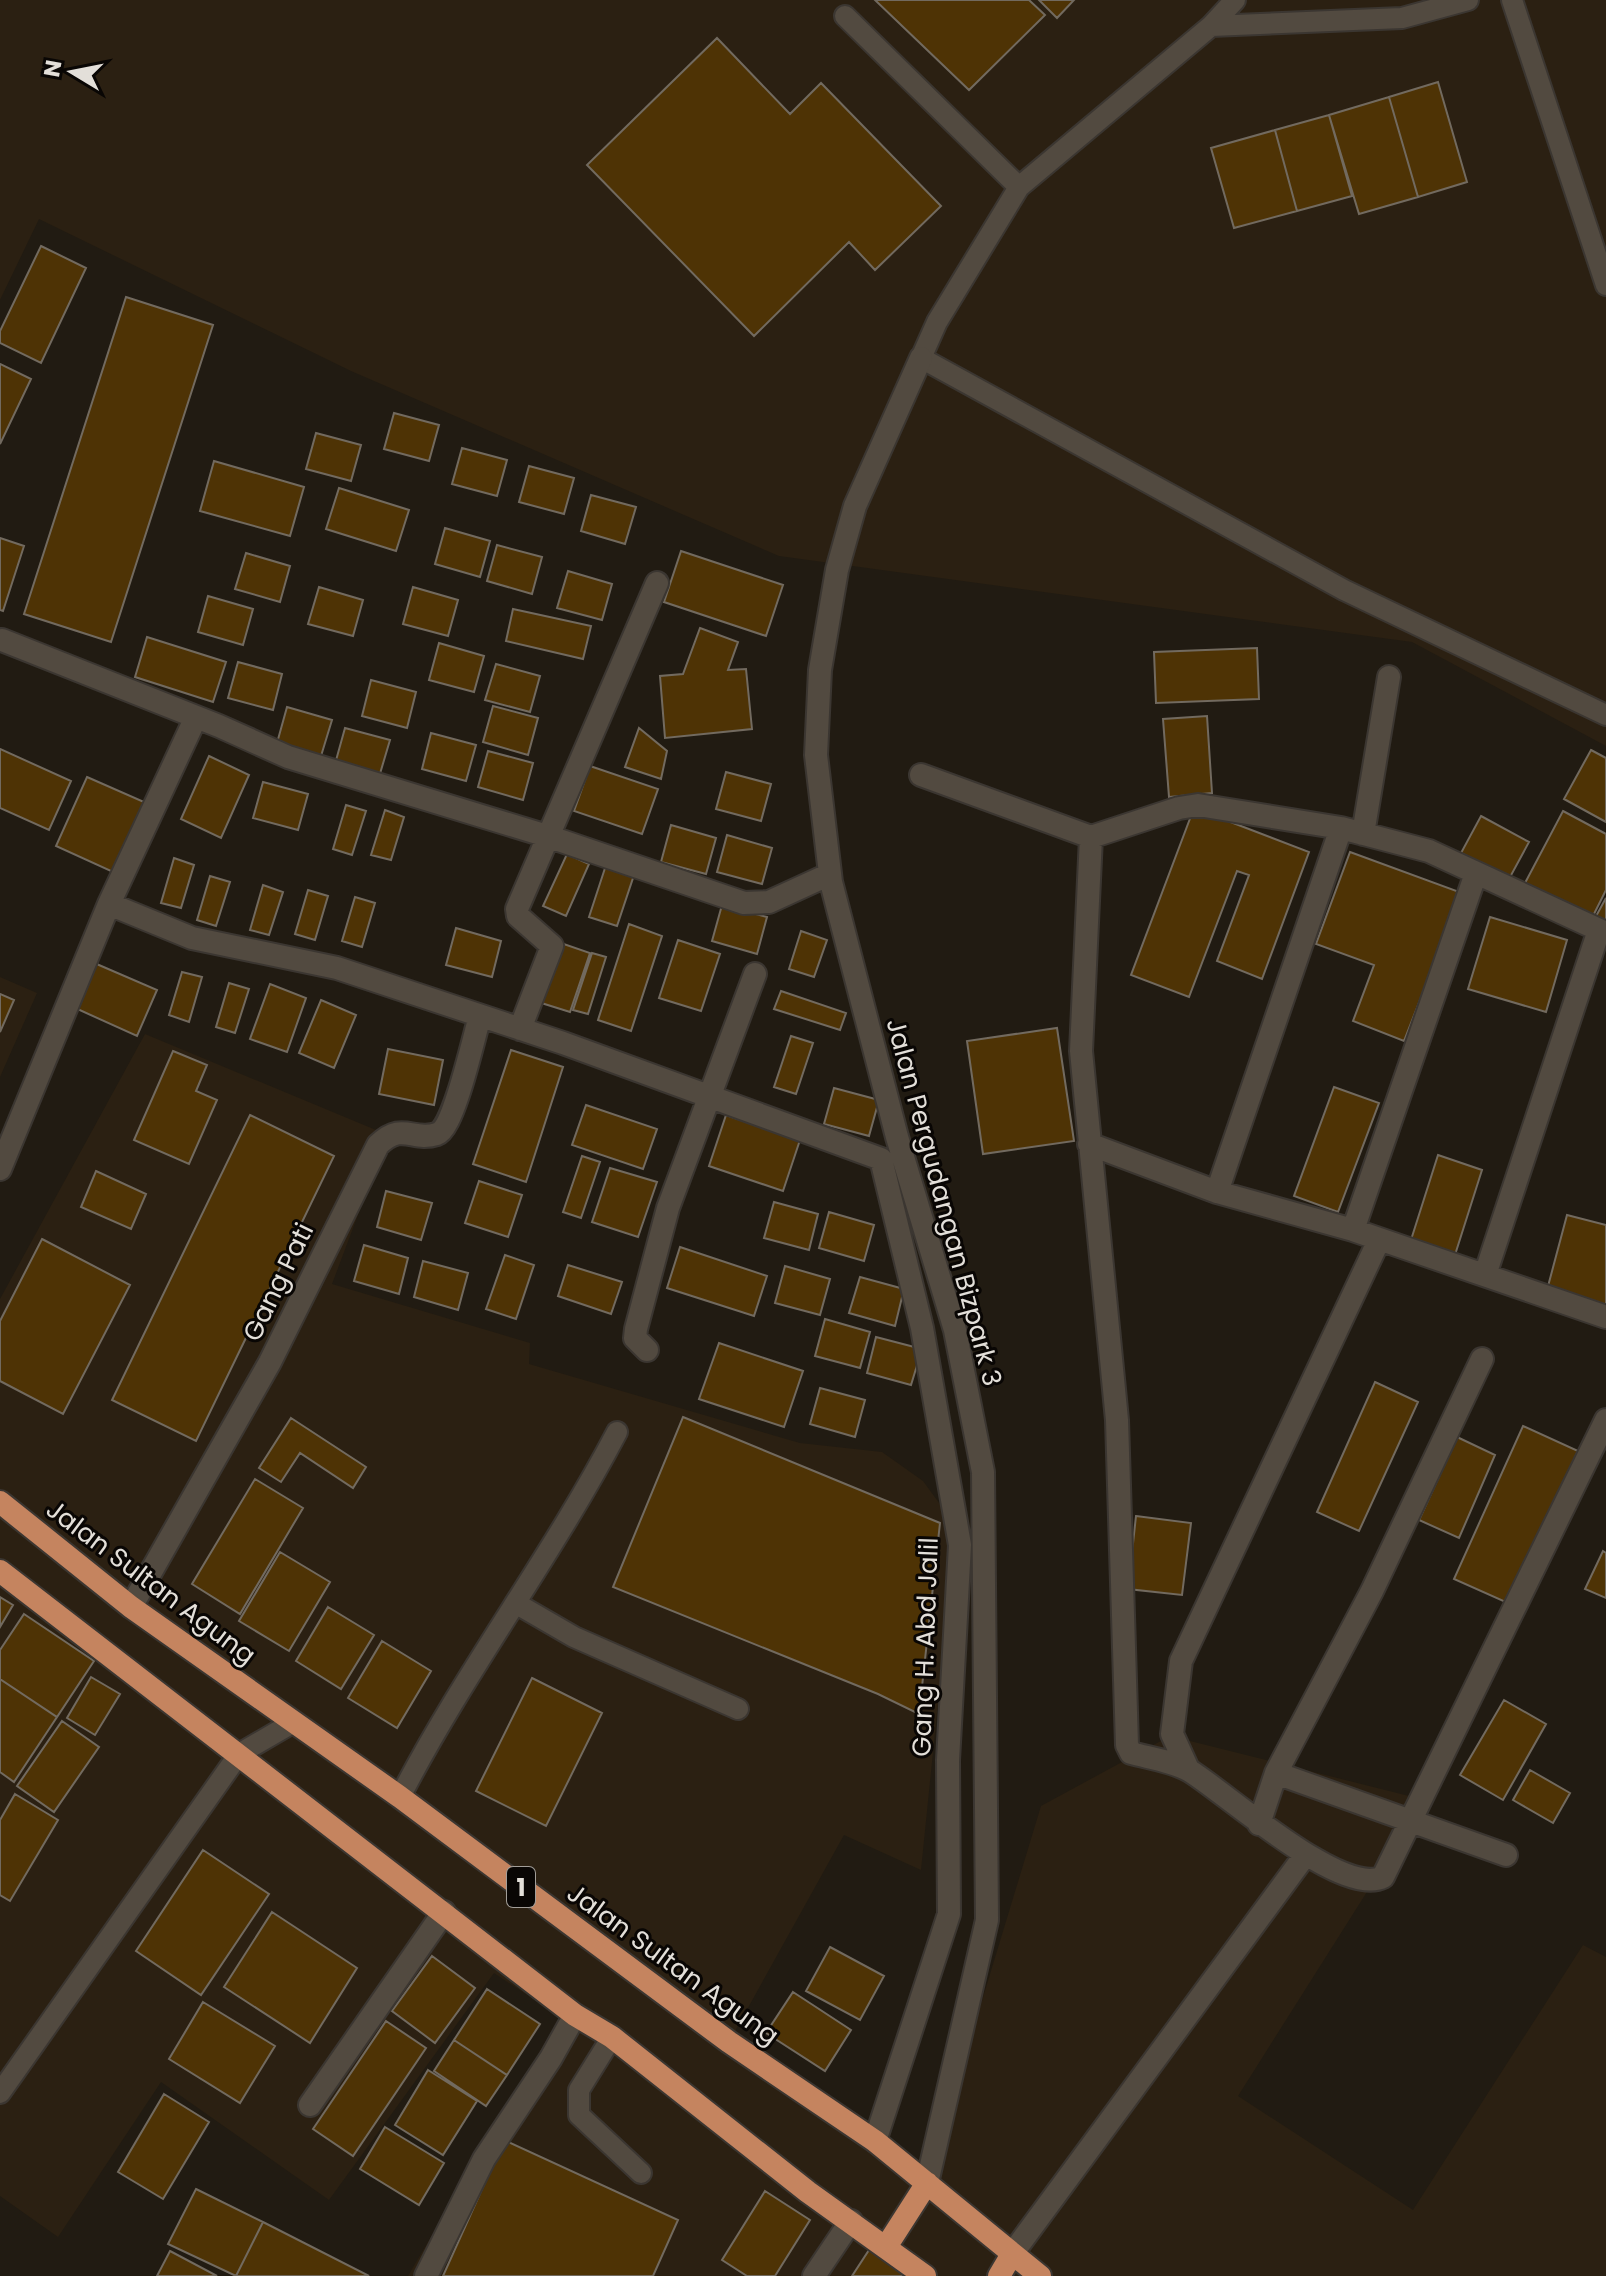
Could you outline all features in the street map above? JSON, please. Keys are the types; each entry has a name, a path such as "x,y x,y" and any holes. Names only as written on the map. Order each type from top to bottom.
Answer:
{"highway":[{"name":"Jalan Sultan Agung","path":"0,1502 131,1607 400,1797 729,2042 875,2141 1040,2276"},
{"path":"0,1571 575,2015 612,2037 808,2192 925,2276"},
{"path":"886,2247 927,2183"},
{"path":"999,2276 1012,2254"}],"street":[{"name":"Jalan Pergudangan Bizpark 3","path":"921,358 855,506 837,570 816,709 820,812 830,874 897,1137 955,1330 983,1472 987,1920 927,2183"},
{"path":"520,1029 552,946 516,913 657,583"},
{"path":"2,640 288,757 547,836 752,905 769,902 830,874"},
{"path":"1217,1192 1352,831 1389,677"},
{"path":"0,1169 109,904 196,717"},
{"path":"921,775 1091,837 1179,808 1198,805 1352,831 1429,851 1475,876 1602,932 1485,1275"},
{"path":"1091,837 1081,999 1089,1144 1117,1420 1127,1745 1131,1753 1188,1769 1259,1824 1306,1854 1365,1880 1377,1880 1387,1873 1408,1820 1606,1420"},
{"path":"1353,1230 1475,876"},
{"path":"109,904 192,938 311,960 520,1029 707,1097"},
{"path":"647,1350 635,1338 636,1329 668,1208 755,974"},
{"name":"Gang Pati","path":"131,1607 270,1362 378,1145 397,1132 439,1133 448,1119 480,1016"},
{"name":"Gang H. Abd Jalil","path":"707,1097 875,1154 881,1159 922,1328 960,1545 948,1760 949,1914 875,2141"},
{"path":"1089,1144 1217,1192 1353,1230 1606,1317"},
{"path":"1188,1769 1172,1734 1181,1661 1379,1240"},
{"path":"1259,1824 1276,1773 1372,1591 1482,1359"},
{"path":"1276,1773 1506,1855"},
{"path":"1012,2254 1306,1854"},
{"path":"310,2105 444,1912"},
{"path":"426,2276 484,2159 551,2058 575,2015"},
{"path":"814,2276 851,2221"}],"lane":[{"path":"1235,0 1211,26 1019,187 937,322 921,358 1344,590 1606,715"},
{"path":"1211,26 1402,18 1468,0"},
{"path":"1512,0 1606,285"},
{"path":"845,16 1019,187"},
{"path":"400,1797 429,1741 517,1604 617,1432"},
{"path":"517,1604 574,1637 738,1709"},
{"path":"0,2093 239,1754 294,1722"},
{"path":"612,2037 579,2090 579,2115 641,2173"}],"shaded area":[{"path":"0,0 1606,0 1606,746 1412,642 779,556 351,371 39,219 0,300"},
{"path":"0,977 37,993 0,1077"},
{"path":"145,1034 388,1135 332,1284 530,1343 529,1364 800,1443 882,1452 923,1481 956,1526 921,1870 844,1835 729,2042 927,2182 1041,1806 1170,1736 1425,1800 1238,2096 1413,2210 1583,1945 1606,1957 1606,2276 408,2276 560,2017 494,1973 329,2200 161,2082 58,2237 0,2196 0,1299"}],"building":[{"path":"875,0 1029,0 1045,15 969,90"},
{"path":"1039,0 1074,0 1057,18"},
{"path":"717,38 790,114 821,83 941,206 875,270 849,242 754,336 587,165"},
{"path":"1438,82 1467,182 1418,197 1389,97"},
{"path":"1389,97 1418,197 1359,214 1329,115"},
{"path":"1329,115 1352,196 1297,211 1275,130"},
{"path":"1275,130 1297,211 1234,228 1211,148"},
{"path":"41,246 86,268 41,363 0,343 0,331"},
{"path":"126,297 213,325 111,642 24,614"},
{"path":"0,364 31,379 0,444"},
{"path":"394,413 439,425 429,461 384,449"},
{"path":"316,433 361,445 351,481 306,469"},
{"path":"462,448 507,460 497,496 452,484"},
{"path":"214,461 304,487 290,536 200,511"},
{"path":"529,466 574,478 564,514 519,502"},
{"path":"339,488 409,510 396,551 326,529"},
{"path":"591,495 636,507 625,544 581,531"},
{"path":"445,528 490,541 480,577 435,564"},
{"path":"0,538 24,546 3,611 0,610"},
{"path":"497,545 542,557 532,594 487,581"},
{"path":"681,551 783,585 766,636 664,602"},
{"path":"246,553 290,566 280,602 235,589"},
{"path":"568,571 612,584 602,620 557,608"},
{"path":"319,587 363,600 353,636 308,624"},
{"path":"413,587 458,600 448,636 403,624"},
{"path":"208,596 253,609 243,645 198,632"},
{"path":"513,609 591,626 583,659 506,641"},
{"path":"700,628 738,642 728,670 746,669 752,729 665,738 660,676 683,674"},
{"path":"147,637 226,662 213,702 135,677"},
{"path":"439,643 484,656 474,692 429,680"},
{"path":"1257,648 1259,699 1156,703 1154,652"},
{"path":"238,662 282,674 273,710 228,698"},
{"path":"496,664 540,676 530,712 485,700"},
{"path":"371,680 416,692 407,728 362,716"},
{"path":"493,706 538,718 528,755 483,742"},
{"path":"287,707 332,720 321,756 277,743"},
{"path":"1207,716 1212,793 1169,797 1163,719"},
{"path":"345,728 390,740 379,777 335,764"},
{"path":"639,728 667,751 661,779 625,767"},
{"path":"431,733 476,745 466,781 422,769"},
{"path":"0,749 71,781 49,830 0,808"},
{"path":"1591,750 1606,758 1606,822 1564,799"},
{"path":"488,751 533,763 523,800 478,787"},
{"path":"209,756 249,775 221,838 181,819"},
{"path":"590,766 658,789 642,834 574,811"},
{"path":"726,772 771,784 761,821 716,809"},
{"path":"87,777 144,802 113,872 56,846"},
{"path":"263,782 308,794 298,830 253,818"},
{"path":"346,805 366,811 352,855 333,849"},
{"path":"1194,808 1309,852 1262,979 1217,961 1249,875 1237,871 1189,997 1131,975"},
{"path":"385,810 404,817 391,860 371,855"},
{"path":"1563,811 1606,834 1606,890 1592,918 1525,883"},
{"path":"1481,816 1529,842 1509,879 1461,853"},
{"path":"671,825 716,838 706,874 661,862"},
{"path":"727,835 772,848 762,884 717,872"},
{"path":"1350,852 1462,893 1404,1041 1353,1021 1374,965 1316,944"},
{"path":"567,854 589,864 566,916 543,906"},
{"path":"174,858 194,865 181,908 161,903"},
{"path":"607,862 635,872 617,926 589,917"},
{"path":"210,876 230,882 216,926 197,920"},
{"path":"263,885 283,892 269,935 250,930"},
{"path":"308,890 328,896 315,940 295,934"},
{"path":"355,897 375,903 362,947 342,941"},
{"path":"1606,898 1606,924 1595,918"},
{"path":"722,905 767,917 757,954 712,941"},
{"path":"1490,917 1567,940 1546,1012 1468,989"},
{"path":"629,924 662,936 631,1031 598,1020"},
{"path":"456,928 501,941 492,977 446,965"},
{"path":"801,931 827,940 814,977 789,969"},
{"path":"678,940 720,954 701,1011 659,998"},
{"path":"555,941 590,953 570,1012 535,1001"},
{"path":"592,953 606,957 588,1014 573,1010"},
{"path":"92,962 157,990 137,1036 73,1007"},
{"path":"182,972 202,977 189,1022 169,1015"},
{"path":"229,983 249,989 235,1033 216,1027"},
{"path":"270,984 306,998 287,1052 250,1039"},
{"path":"781,991 846,1013 840,1030 774,1009"},
{"path":"0,994 14,1000 0,1032"},
{"path":"321,1000 356,1015 334,1068 299,1053"},
{"path":"1057,1028 1074,1141 983,1154 967,1041"},
{"path":"791,1036 813,1043 796,1094 774,1087"},
{"path":"388,1049 443,1060 434,1105 379,1094"},
{"path":"511,1050 563,1067 526,1182 473,1164"},
{"path":"173,1051 207,1065 196,1091 217,1100 189,1164 134,1140"},
{"path":"1334,1087 1379,1103 1338,1212 1294,1196"},
{"path":"834,1088 879,1100 869,1136 824,1124"},
{"path":"586,1105 657,1129 643,1169 572,1145"},
{"path":"250,1115 334,1156 196,1441 112,1400"},
{"path":"726,1115 800,1140 783,1191 709,1166"},
{"path":"1438,1155 1482,1170 1454,1258 1410,1243"},
{"path":"582,1156 600,1162 581,1218 563,1212"},
{"path":"610,1168 657,1182 638,1237 592,1222"},
{"path":"96,1171 146,1194 131,1229 81,1207"},
{"path":"479,1181 522,1195 508,1237 465,1223"},
{"path":"386,1191 432,1203 421,1240 377,1227"},
{"path":"774,1202 818,1214 809,1250 764,1238"},
{"path":"829,1212 874,1225 864,1261 819,1248"},
{"path":"1567,1215 1606,1225 1606,1306 1547,1290"},
{"path":"42,1239 130,1285 63,1414 0,1381 0,1321"},
{"path":"364,1245 408,1258 399,1294 354,1281"},
{"path":"680,1247 767,1276 754,1316 667,1288"},
{"path":"505,1255 534,1265 516,1319 486,1309"},
{"path":"423,1261 468,1273 458,1310 414,1297"},
{"path":"568,1265 622,1282 611,1314 558,1296"},
{"path":"785,1266 830,1279 820,1315 775,1303"},
{"path":"860,1277 904,1289 895,1326 849,1313"},
{"path":"825,1319 870,1332 860,1368 815,1356"},
{"path":"876,1337 922,1349 911,1385 867,1373"},
{"path":"719,1343 803,1371 784,1427 699,1399"},
{"path":"1375,1382 1418,1402 1359,1531 1317,1512"},
{"path":"820,1388 865,1400 855,1437 810,1424"},
{"path":"683,1417 940,1523 919,1714 878,1694 613,1587"},
{"path":"291,1418 366,1467 353,1488 300,1453 281,1482 259,1468"},
{"path":"1523,1426 1578,1451 1510,1604 1454,1579"},
{"path":"1457,1437 1495,1455 1459,1538 1419,1520"},
{"path":"255,1479 303,1508 240,1614 192,1584"},
{"path":"1136,1516 1191,1523 1182,1595 1128,1589"},
{"path":"1603,1551 1606,1553 1606,1598 1585,1589"},
{"path":"280,1552 330,1582 289,1651 239,1621"},
{"path":"0,1597 13,1605 0,1627"},
{"path":"328,1607 374,1635 341,1689 296,1661"},
{"path":"24,1614 94,1661 57,1717 0,1679 0,1650"},
{"path":"382,1641 431,1671 397,1728 348,1698"},
{"path":"91,1677 120,1694 95,1735 67,1718"},
{"path":"532,1678 602,1713 546,1826 476,1791"},
{"path":"0,1679 57,1717 14,1782 0,1772"},
{"path":"1504,1700 1546,1724 1503,1800 1460,1775"},
{"path":"62,1721 99,1747 54,1812 17,1786"},
{"path":"1530,1770 1570,1793 1553,1823 1513,1800"},
{"path":"15,1794 58,1820 10,1901 0,1895 0,1820"},
{"path":"203,1850 269,1894 201,1995 136,1951"},
{"path":"272,1912 357,1968 310,2043 224,1987"},
{"path":"830,1947 884,1976 860,2020 806,1991"},
{"path":"432,1956 475,1988 435,2043 392,2011"},
{"path":"487,1989 540,2024 507,2075 454,2040"},
{"path":"793,1992 851,2030 825,2071 766,2033"},
{"path":"203,2002 275,2046 240,2103 169,2059"},
{"path":"386,2021 426,2048 353,2156 313,2129"},
{"path":"454,2040 507,2075 486,2106 434,2071"},
{"path":"428,2070 477,2101 443,2155 395,2125"},
{"path":"164,2094 209,2122 163,2199 118,2172"},
{"path":"385,2127 444,2163 419,2205 360,2169"},
{"path":"504,2140 678,2220 653,2276 443,2276"},
{"path":"196,2189 263,2222 236,2276 168,2244"},
{"path":"765,2191 810,2220 775,2276 747,2276 722,2260"},
{"path":"263,2222 369,2276 236,2276"},
{"path":"871,2247 913,2276 852,2276"},
{"path":"170,2251 217,2276 157,2276"}]}
